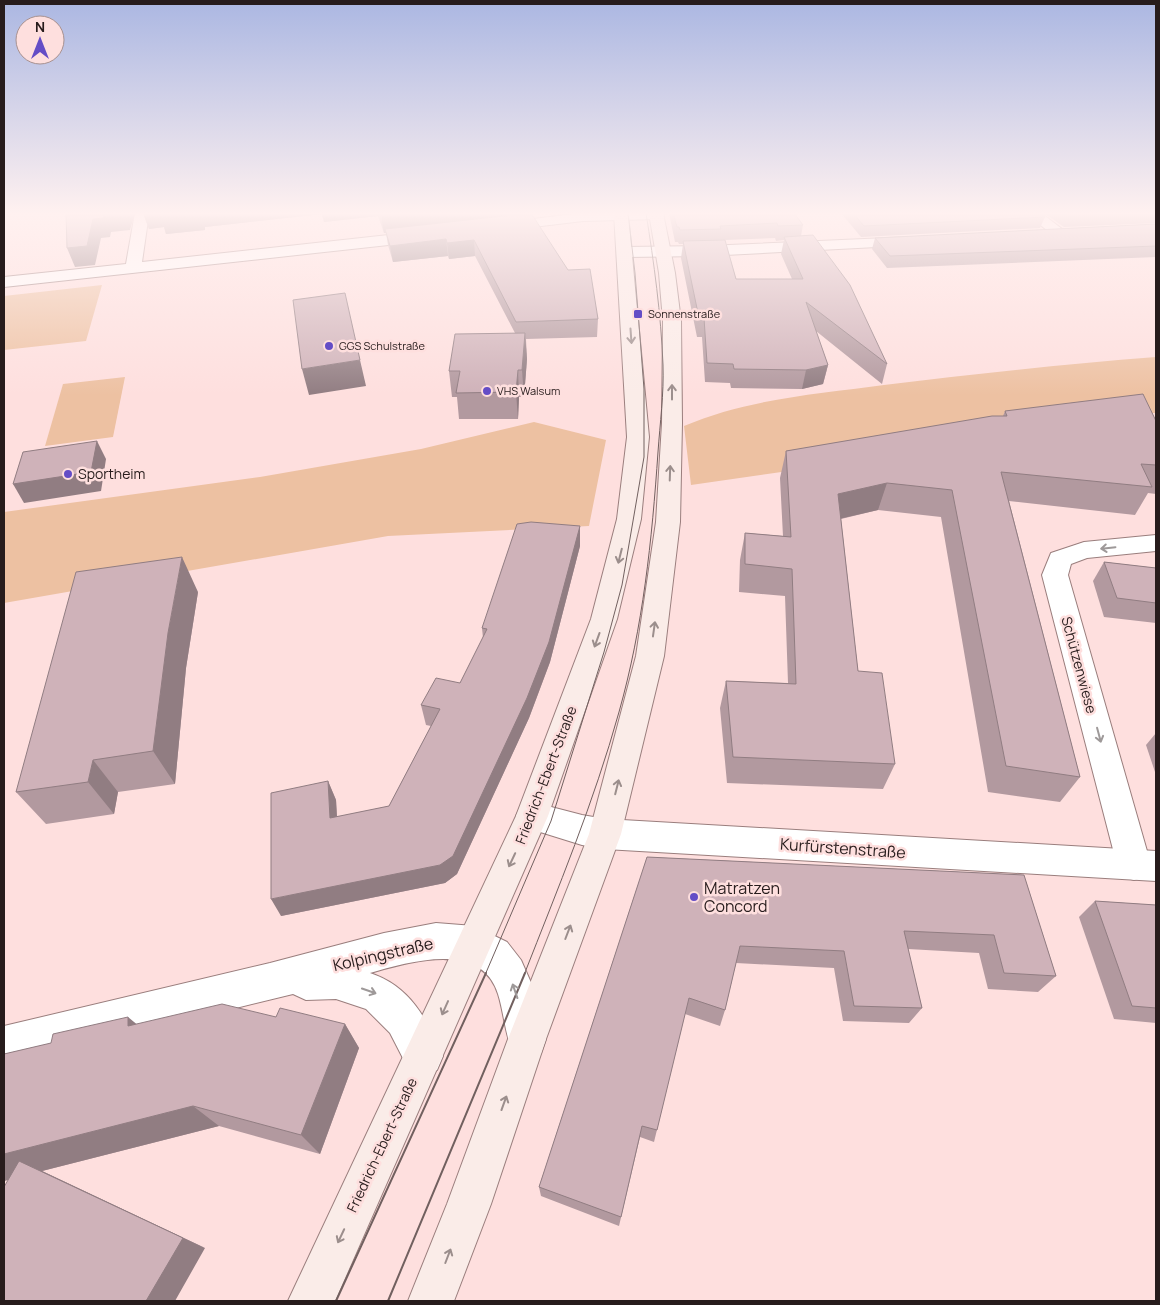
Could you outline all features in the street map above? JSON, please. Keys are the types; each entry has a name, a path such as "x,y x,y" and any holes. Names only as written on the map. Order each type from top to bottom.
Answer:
{"main road":[{"name":"Friedrich-Ebert-Straße","path":"311,1301 532,816 604,619 629,518 638,437 637,393 631,341 627,274"},
{"path":"431,1301 527,1038 605,834 650,656 668,522 672,423 672,321 667,274"}],"street":[{"path":"4,282 79,274"},
{"name":"Schützenwiese","path":"1145,866 1055,576 1060,559 1084,550 1156,543"},
{"name":"Kurfürstenstraße","path":"532,816 582,830 605,834 1145,866"},
{"name":"Kolpingstraße","path":"4,1046 270,982 384,951 436,941 474,944 494,955 508,973 516,994 527,1038"},
{"name":"Kolpingstraße","path":"270,982 336,980 378,994 404,1019 423,1056"}],"shaded area":[{"path":"102,285 86,341 4,350 4,296"},
{"path":"1156,357 1156,413 1130,414 866,460 691,485 684,426 732,409 782,399 884,385 1020,369"},
{"path":"125,377 113,437 45,446 63,384"},
{"path":"534,422 606,440 589,526 388,536 4,603 4,512 260,477 421,449"}],"building":[{"path":"491,274 591,274 598,319 516,322"},
{"path":"690,274 735,274 736,279 803,279 801,274 842,274 850,285 887,364 806,302 828,365 806,370 734,369 733,364 707,363 704,318 699,318"},
{"path":"345,293 360,360 302,369 293,300"},
{"path":"525,333 522,370 518,370 516,392 456,393 460,371 449,371 455,334"},
{"path":"1143,394 1156,421 1156,465 1141,464 1152,487 1001,472 1080,777 1006,766 952,490 887,483 838,494 858,671 882,673 895,764 733,757 726,681 796,684 792,569 745,564 745,533 791,537 786,451 992,416 1007,416 1005,411"},
{"path":"97,441 91,472 13,484 23,452"},
{"path":"531,522 580,526 549,642 527,698 453,856 440,865 271,899 271,793 328,781 330,818 389,806 440,709 421,705 436,678 460,683 487,629 482,628 517,524"},
{"path":"182,557 168,633 153,751 93,760 88,782 16,792 76,572"},
{"path":"1104,562 1156,568 1156,603 1117,598"},
{"path":"647,857 1024,875 1056,976 1004,973 994,935 904,931 922,1008 854,1006 844,951 740,946 725,1010 689,998 657,1130 642,1126 621,1217 539,1187"},
{"path":"1095,901 1156,905 1156,1008 1132,1006"},
{"path":"222,1004 276,1017 280,1008 345,1024 301,1135 193,1106 4,1154 4,1054 51,1043 53,1034 128,1017 128,1026"},
{"path":"19,1161 183,1238 146,1301 4,1301 4,1187"}],"tram line":[{"path":"485,975 551,821 604,652 622,585 644,457 644,389 635,274"},
{"path":"524,975 575,845 609,746 627,680 640,616 653,518 662,408 662,346 655,274"},
{"path":"336,1301 486,973"},
{"path":"388,1301 525,973"}],"place":[{"name":"Sonnenstraße","path":"638,314"},
{"name":"GGS Schulstraße","path":"329,346"},
{"name":"VHS Walsum","path":"487,391"},
{"name":"Sportheim","path":"68,474"},
{"name":"Matratzen Concord","path":"694,897"}]}
